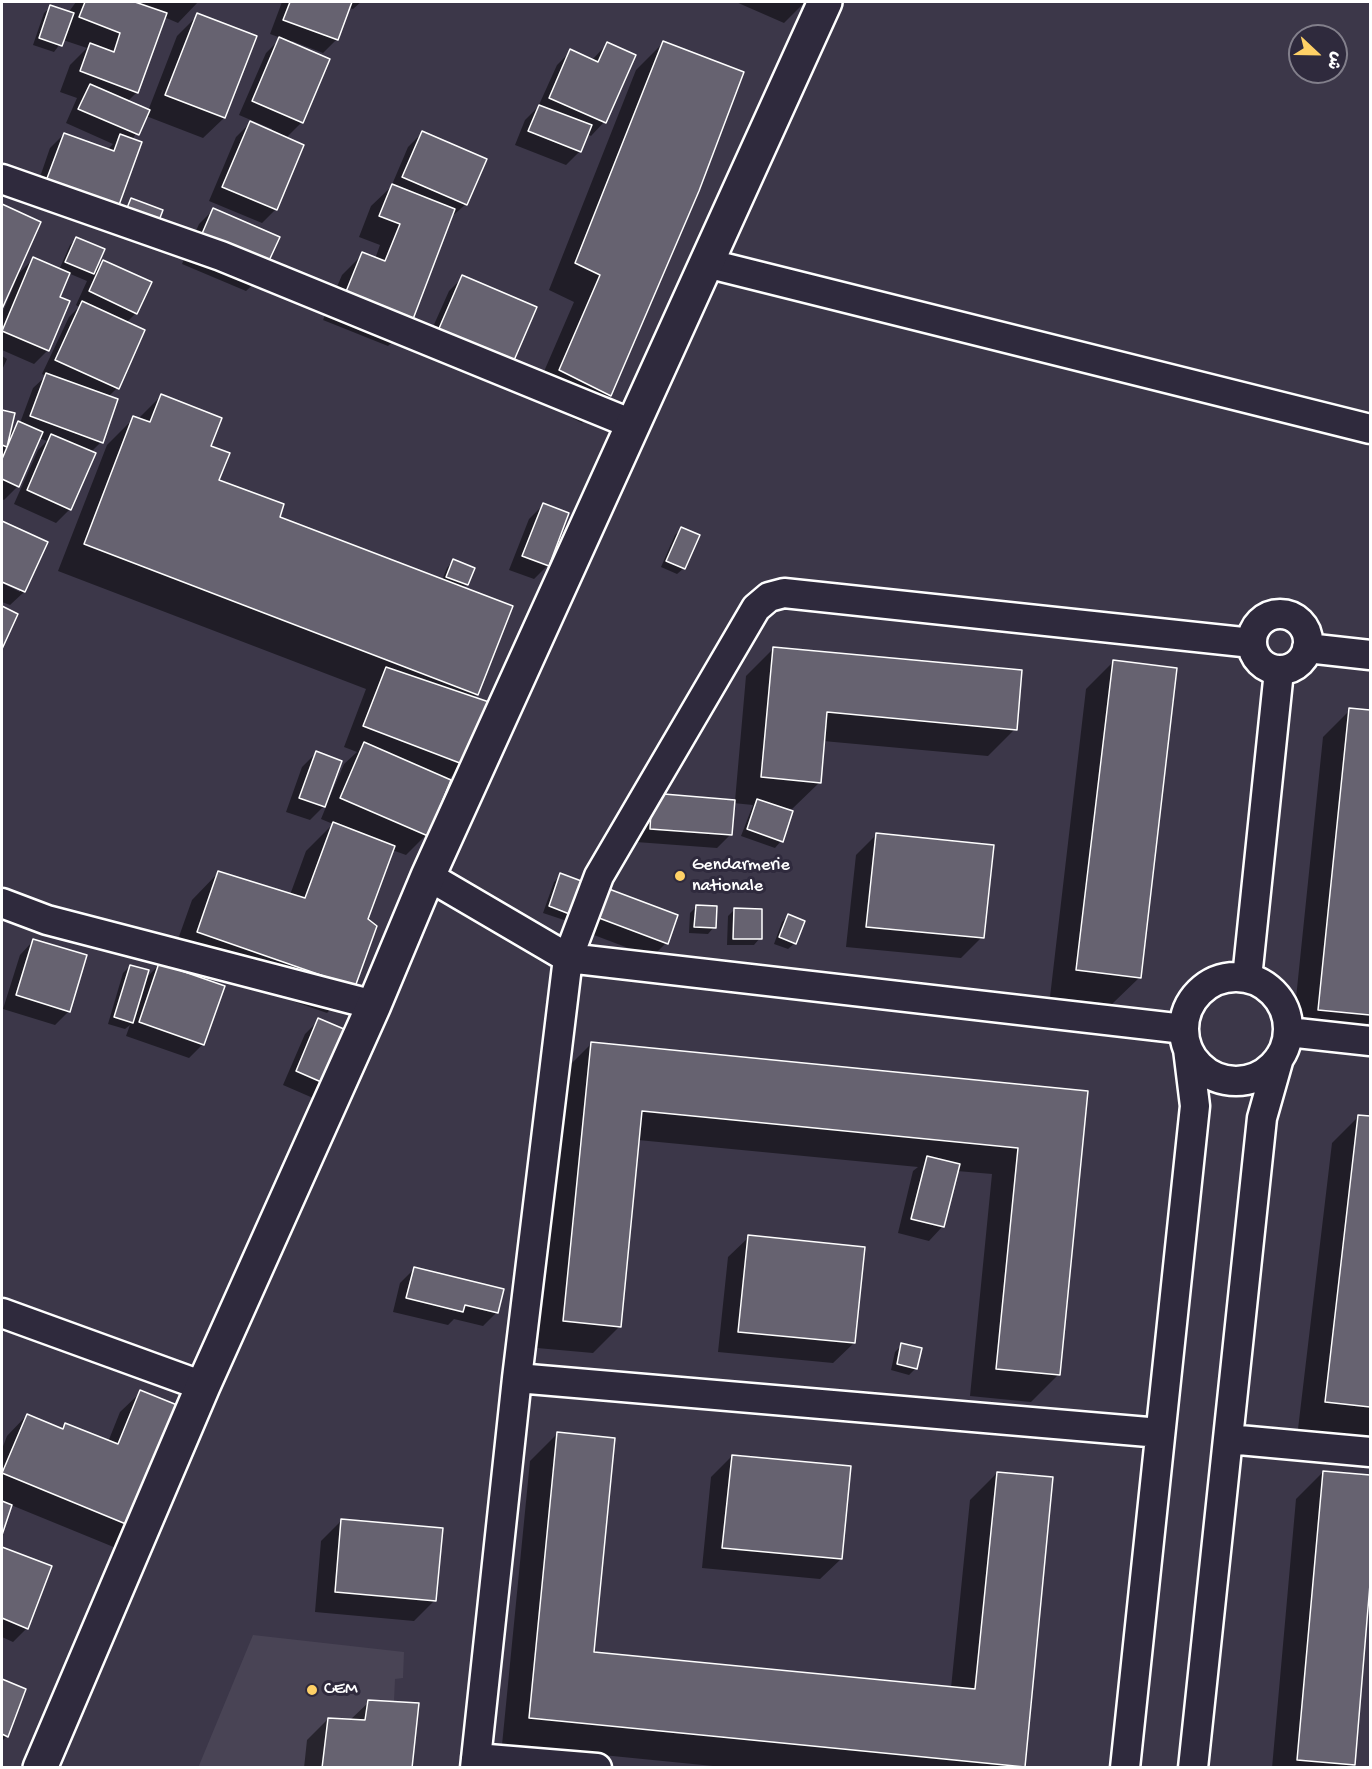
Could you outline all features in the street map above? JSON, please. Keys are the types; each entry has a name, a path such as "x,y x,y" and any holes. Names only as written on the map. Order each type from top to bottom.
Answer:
{"main road":[{"path":"40,1767 203,1386 374,1005 428,876 825,2"}],"street":[{"path":"2,179 221,256 632,424"},
{"path":"705,263 1371,429"},
{"path":"597,1767 475,1762 517,1377 568,958 599,876 756,608 769,597 784,593 1252,643"},
{"path":"1282,614 1299,622 1308,639 1307,648 1298,664 1279,671 1260,662 1252,643 1257,625 1273,615 1282,614"},
{"path":"1307,648 1371,655"},
{"path":"1247,978 1279,671"},
{"path":"428,876 568,958 1186,1039"},
{"path":"2,903 47,920 374,1005"},
{"path":"1125,1767 1195,1106 1186,1039 1188,1011 1197,995 1211,983 1229,977 1247,978 1264,984 1278,997 1286,1013 1288,1032 1262,1118 1192,1767"},
{"path":"1288,1032 1371,1041"},
{"path":"1186,1039 1203,1068 1223,1080 1239,1081 1255,1078 1268,1070 1279,1058"},
{"path":"2,1313 203,1386"},
{"path":"517,1377 1160,1433"},
{"path":"1228,1439 1371,1452"}],"shaded area":[{"name":"CEM","path":"253,1635 404,1652 403,1678 395,1679 394,1701 419,1703 412,1767 198,1768"}],"building":[{"path":"85,2 135,2 167,13 138,93 80,71 90,43 114,52 120,33 79,17"},
{"path":"290,2 352,2 338,40 283,20"},
{"path":"50,5 74,13 62,46 39,38"},
{"path":"197,13 257,36 225,118 165,95"},
{"path":"279,37 330,59 303,123 252,101"},
{"path":"663,41 744,72 699,191 611,396 559,370 600,275 575,263"},
{"path":"607,42 636,55 606,123 549,98 570,49 598,62"},
{"path":"90,84 150,110 139,135 78,109"},
{"path":"539,105 592,125 581,152 528,131"},
{"path":"250,121 304,145 277,210 222,187"},
{"path":"422,131 487,159 467,205 402,177"},
{"path":"64,133 114,151 120,134 142,142 115,216 43,189"},
{"path":"392,184 455,209 410,327 343,299 362,252 385,261 400,224 379,216"},
{"path":"131,198 163,210 155,231 123,218"},
{"path":"2,204 41,222 2,309"},
{"path":"213,208 280,237 261,278 195,250"},
{"path":"76,237 105,249 94,274 65,262"},
{"path":"33,257 70,273 60,297 70,301 49,351 2,331"},
{"path":"103,260 152,282 137,314 89,291"},
{"path":"462,275 537,307 512,365 437,333"},
{"path":"82,301 145,330 119,389 55,360"},
{"path":"46,373 118,399 103,443 30,416"},
{"path":"161,394 222,418 211,446 230,453 219,480 284,504 280,517 513,606 478,695 84,544 133,416 150,422"},
{"path":"2,410 15,413 7,447 2,445"},
{"path":"18,421 43,432 19,487 2,479 2,459"},
{"path":"51,434 96,453 71,510 27,490"},
{"path":"543,503 569,513 549,566 522,556"},
{"path":"2,521 48,542 25,592 2,582"},
{"path":"681,527 700,535 685,569 666,561"},
{"path":"453,559 475,568 468,585 446,577"},
{"path":"2,606 18,614 2,649"},
{"path":"773,647 1022,670 1017,730 827,712 821,783 761,777"},
{"path":"1113,660 1177,668 1141,978 1076,970"},
{"path":"386,667 489,702 465,765 363,726"},
{"path":"1349,708 1370,710 1370,1015 1318,1010"},
{"path":"364,742 451,780 428,836 340,798"},
{"path":"316,751 342,761 325,807 299,798"},
{"path":"652,793 735,800 732,835 650,829"},
{"path":"757,799 793,811 783,842 747,829"},
{"path":"333,822 395,846 368,919 377,926 355,987 197,932 218,871 305,898"},
{"path":"876,833 994,845 984,938 866,927"},
{"path":"560,873 584,882 572,915 549,906"},
{"path":"601,886 678,915 668,944 591,915"},
{"path":"696,905 717,906 716,928 694,927"},
{"path":"734,908 762,909 762,939 733,939"},
{"path":"788,914 805,921 796,944 779,937"},
{"path":"33,939 87,955 70,1012 16,995"},
{"path":"159,963 225,986 204,1045 139,1022"},
{"path":"130,965 149,970 133,1023 114,1017"},
{"path":"318,1018 351,1032 328,1085 296,1071"},
{"path":"591,1042 1088,1091 1060,1375 996,1369 1018,1148 642,1111 621,1327 563,1321"},
{"path":"1358,1115 1370,1116 1370,1407 1325,1402"},
{"path":"927,1156 960,1164 944,1227 911,1219"},
{"path":"748,1235 865,1247 855,1343 738,1332"},
{"path":"414,1267 504,1289 498,1313 465,1305 463,1312 406,1298"},
{"path":"901,1343 922,1348 917,1369 897,1364"},
{"path":"140,1390 187,1409 138,1529 2,1473 27,1414 63,1429 65,1423 118,1444"},
{"path":"557,1432 615,1438 594,1652 975,1689 997,1472 1053,1477 1025,1767 529,1718"},
{"path":"732,1455 851,1466 842,1559 722,1548"},
{"path":"1323,1471 1370,1475 1370,1584 1355,1765 1297,1760"},
{"path":"2,1501 12,1505 2,1535"},
{"path":"341,1519 443,1528 436,1601 335,1592"},
{"path":"2,1547 52,1566 28,1629 2,1618"},
{"path":"2,1679 26,1689 8,1737 2,1734"},
{"path":"368,1700 419,1703 412,1768 322,1768 328,1718 365,1720"}],"place":[{"name":"Gendarmerie nationale","path":"680,876"},
{"name":"CEM","path":"312,1690"}]}
